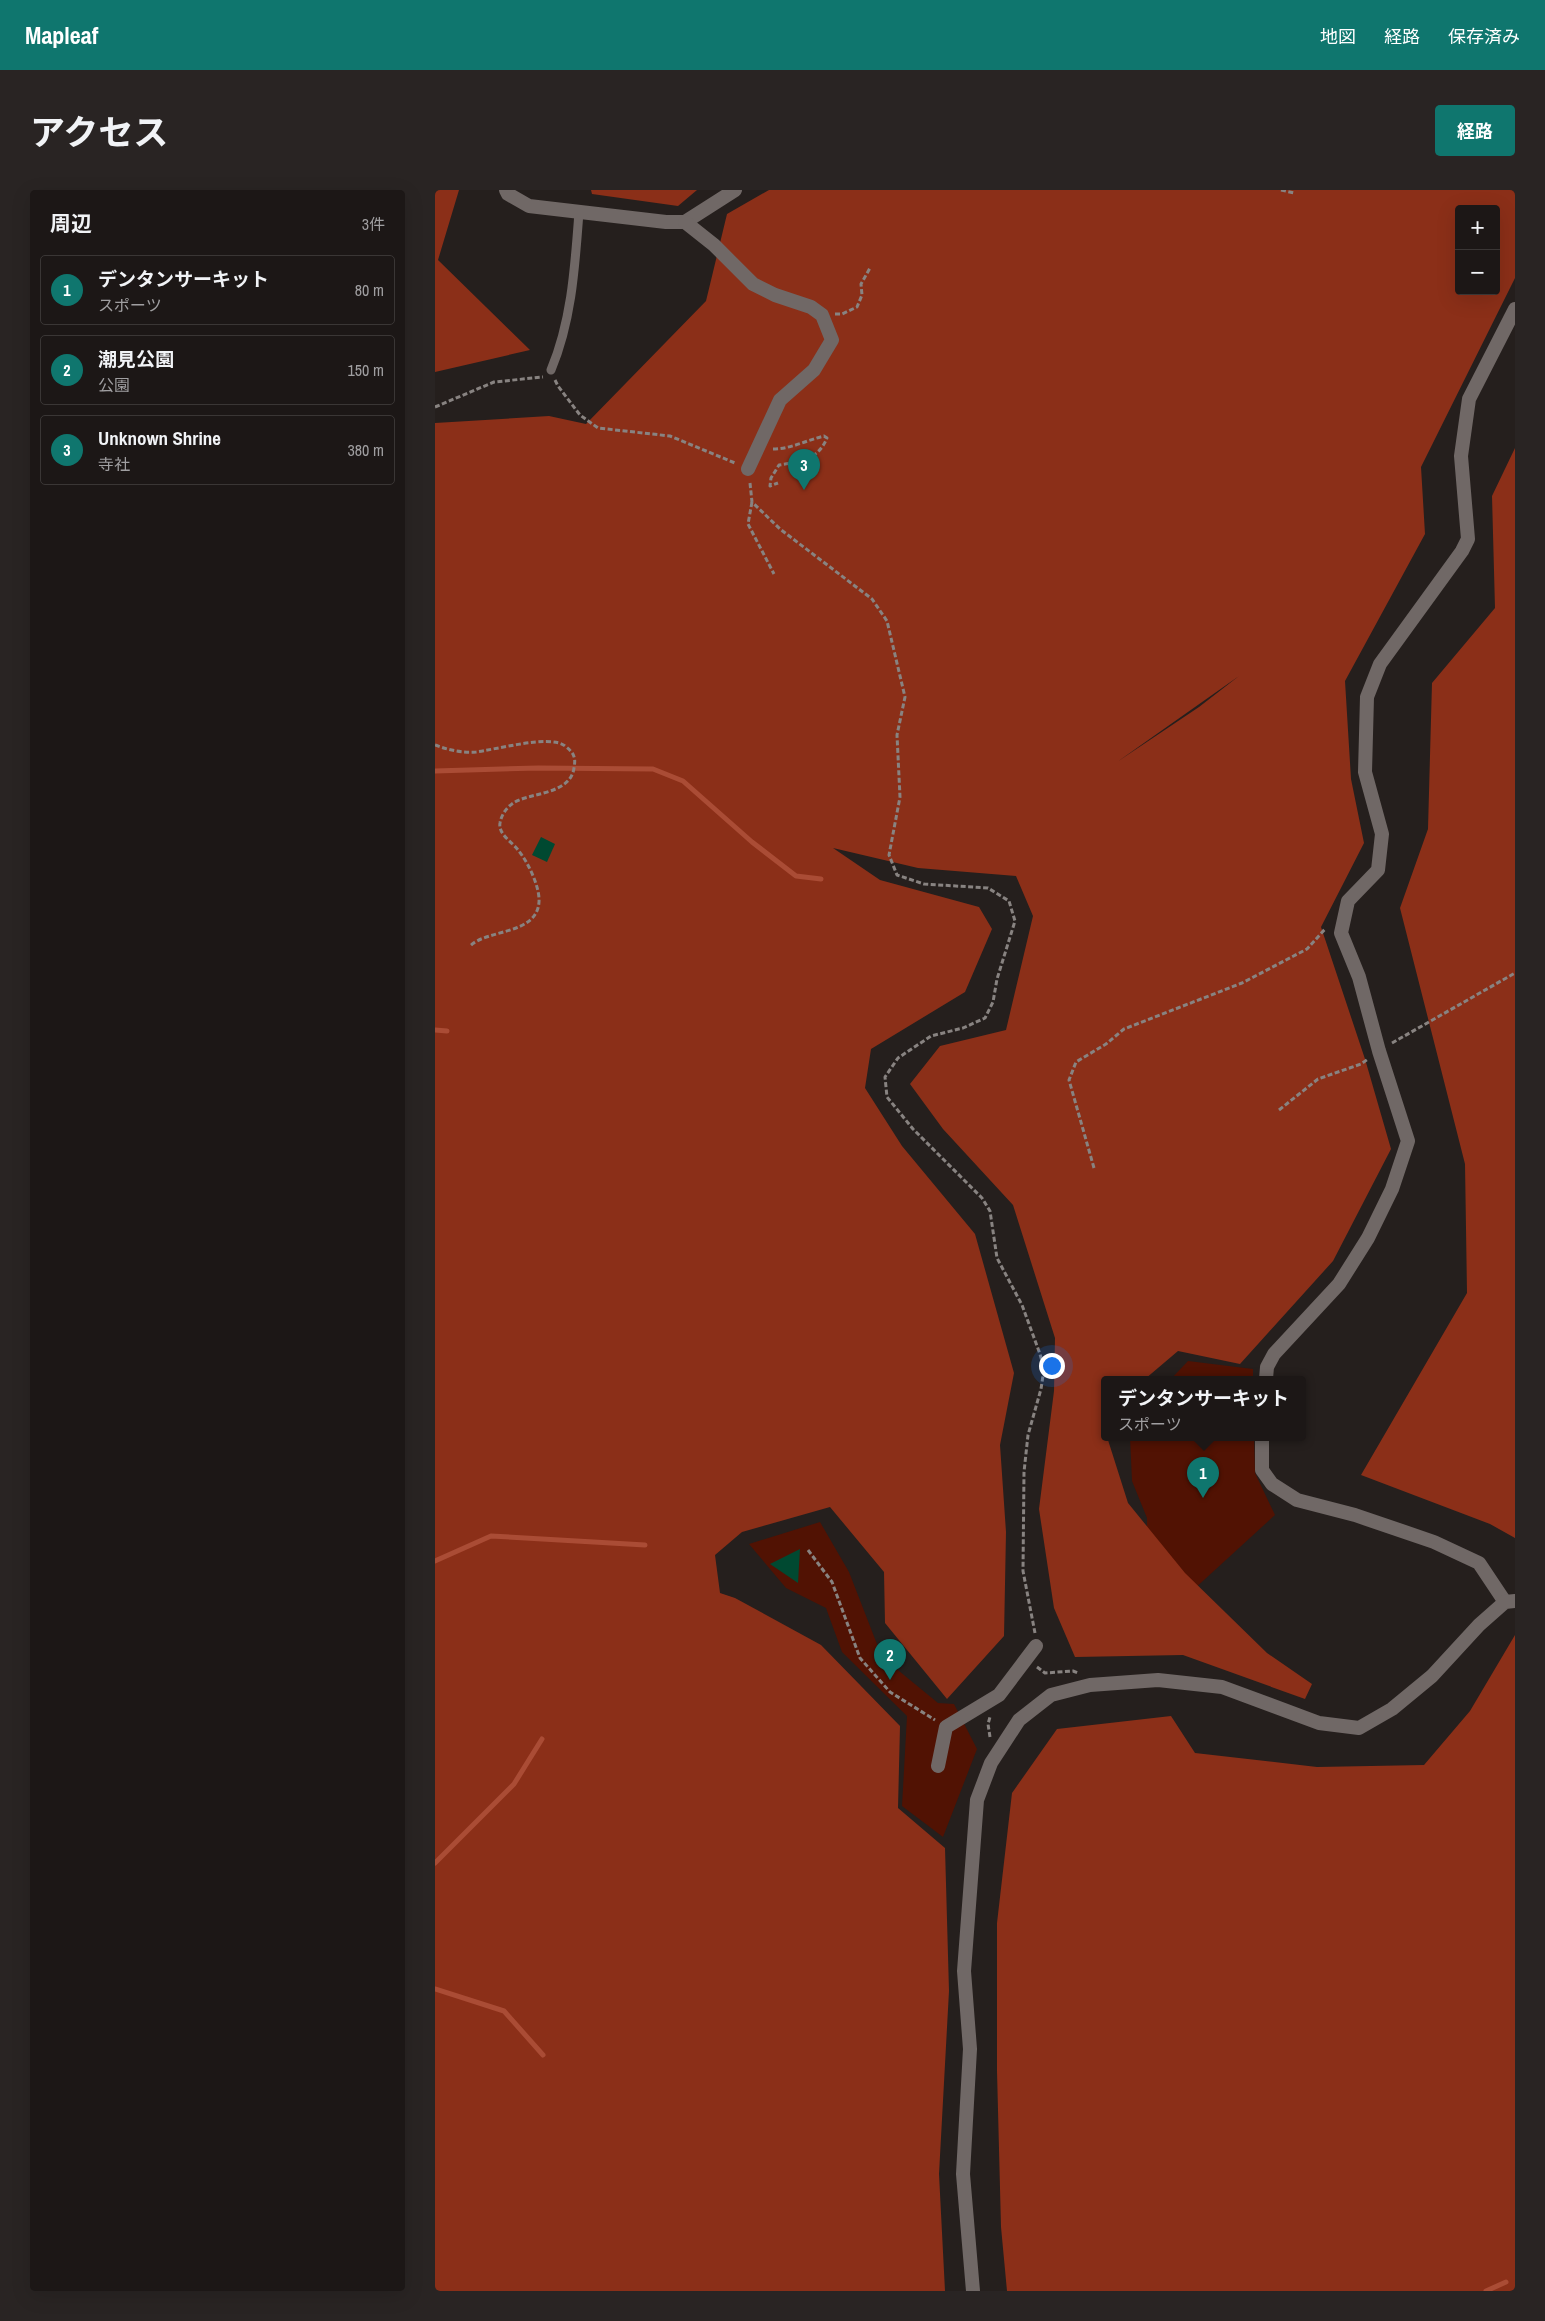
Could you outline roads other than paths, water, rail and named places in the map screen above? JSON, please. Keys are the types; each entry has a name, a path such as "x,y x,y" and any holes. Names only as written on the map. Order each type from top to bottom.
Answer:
{"street":[{"path":"506,190 507,194 529,206 666,222 685,222 735,190"},
{"path":"685,222 714,245 753,284 775,295 811,307 822,315 832,340 814,370 780,400 748,469"},
{"path":"1266,1376 1267,1367 1274,1354 1339,1284 1368,1238 1392,1189 1408,1141 1379,1051 1359,977 1341,933 1348,901 1378,870 1382,834 1365,772 1367,697 1380,664 1462,551 1468,539 1461,456 1469,400 1515,309"},
{"path":"973,2291 963,2174 970,2050 964,1971 977,1800 991,1763 1019,1720 1051,1695 1090,1685 1158,1680 1221,1686 1319,1722 1359,1728 1392,1709 1431,1676 1479,1625 1510,1602 1479,1563 1434,1542 1355,1516 1297,1500 1272,1484 1263,1470 1262,1441"},
{"path":"938,1766 946,1727 999,1695 1036,1646"}],"lane":[{"path":"551,370 563,344 575,278 579,212"}],"waterway":[{"path":"435,771 538,768 653,769 683,781 752,842 796,876 821,879"},
{"path":"435,1030 447,1031"},
{"path":"435,1561 491,1536 645,1545"},
{"path":"435,1863 514,1784 542,1739"},
{"path":"435,1989 504,2011 543,2055"},
{"path":"1486,2291 1506,2282"}],"place":[{"name":"Unknown Shrine","path":"804,490"},
{"name":"デンタンサーキット","path":"1203,1498"},
{"name":"潮見公園","path":"890,1680"}]}
